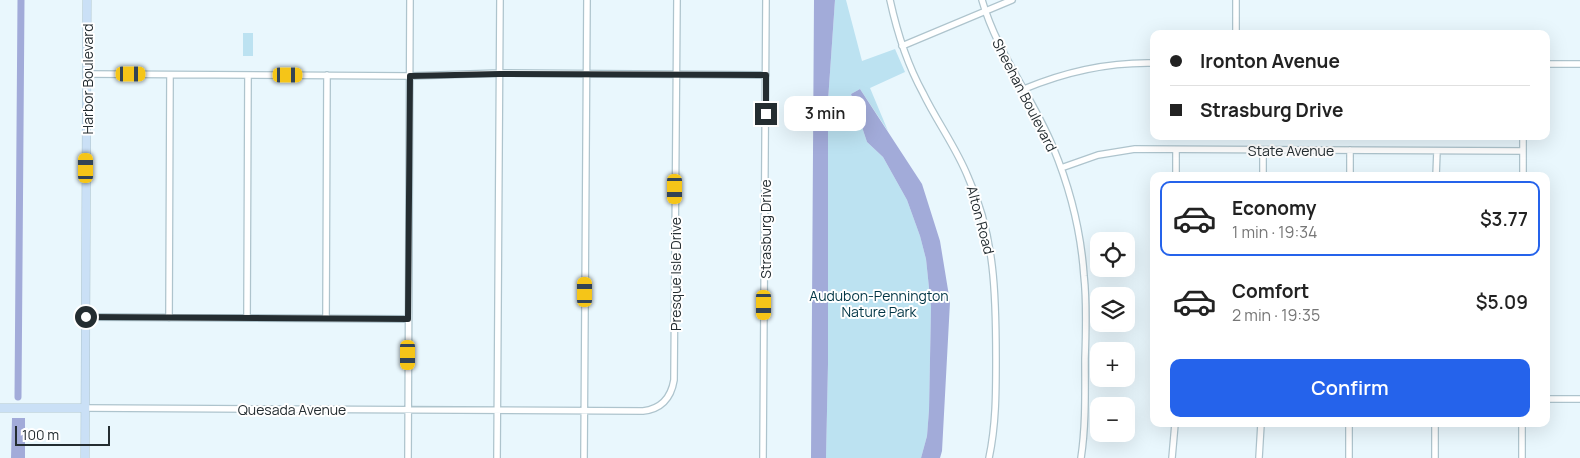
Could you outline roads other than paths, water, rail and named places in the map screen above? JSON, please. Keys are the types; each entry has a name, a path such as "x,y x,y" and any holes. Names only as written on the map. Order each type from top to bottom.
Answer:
{"street":[{"name":"Harbor Boulevard","path":"85,458 87,0"},
{"path":"408,458 410,0"},
{"path":"497,458 500,0"},
{"path":"584,458 587,0"},
{"name":"Presque Isle Drive","path":"584,411 650,410 665,402 673,388 677,0"},
{"name":"Strasburg Drive","path":"763,458 766,0"},
{"name":"Alton Road","path":"890,0 902,46 922,92 970,179 989,241 996,306 996,405 994,435 989,458"},
{"name":"Sheehan Boulevard","path":"982,0 1002,51 1044,126 1061,168 1077,222 1086,297 1085,425 1081,458"},
{"path":"902,46 1012,0"},
{"path":"1236,0 1236,30"},
{"path":"1024,89 1086,68 1123,63 1150,63"},
{"path":"1550,64 1580,64"},
{"path":"87,74 410,76 500,74 766,75"},
{"path":"169,318 170,74"},
{"path":"247,318 248,75"},
{"path":"326,318 327,75"},
{"path":"1523,140 1523,172"},
{"name":"State Avenue","path":"1061,168 1086,158 1113,151 1135,149 1523,151"},
{"path":"1176,150 1176,172"},
{"path":"1263,150 1263,172"},
{"path":"1350,150 1350,172"},
{"path":"1436,151 1436,172"},
{"path":"86,317 408,319"},
{"path":"1550,399 1580,399"},
{"name":"Quesada Avenue","path":"0,408 584,411"},
{"path":"1172,458 1175,427"},
{"path":"1259,458 1262,427"},
{"path":"1348,458 1349,427"},
{"path":"1435,458 1436,427"},
{"path":"1522,427 1522,458"}],"water":[{"path":"814,0 835,0 828,101 826,458 811,458"},
{"path":"860,89 922,184 940,241 950,302 942,451 940,458 921,458 927,436 929,410 931,307 926,259 907,200 883,157 867,142 851,94"},
{"path":"12,418 25,418 25,458 11,458"}],"waterway":[{"path":"18,397 21,0"}],"park label":[{"name":"Audubon-Pennington Nature Park","path":"879,304"}]}
